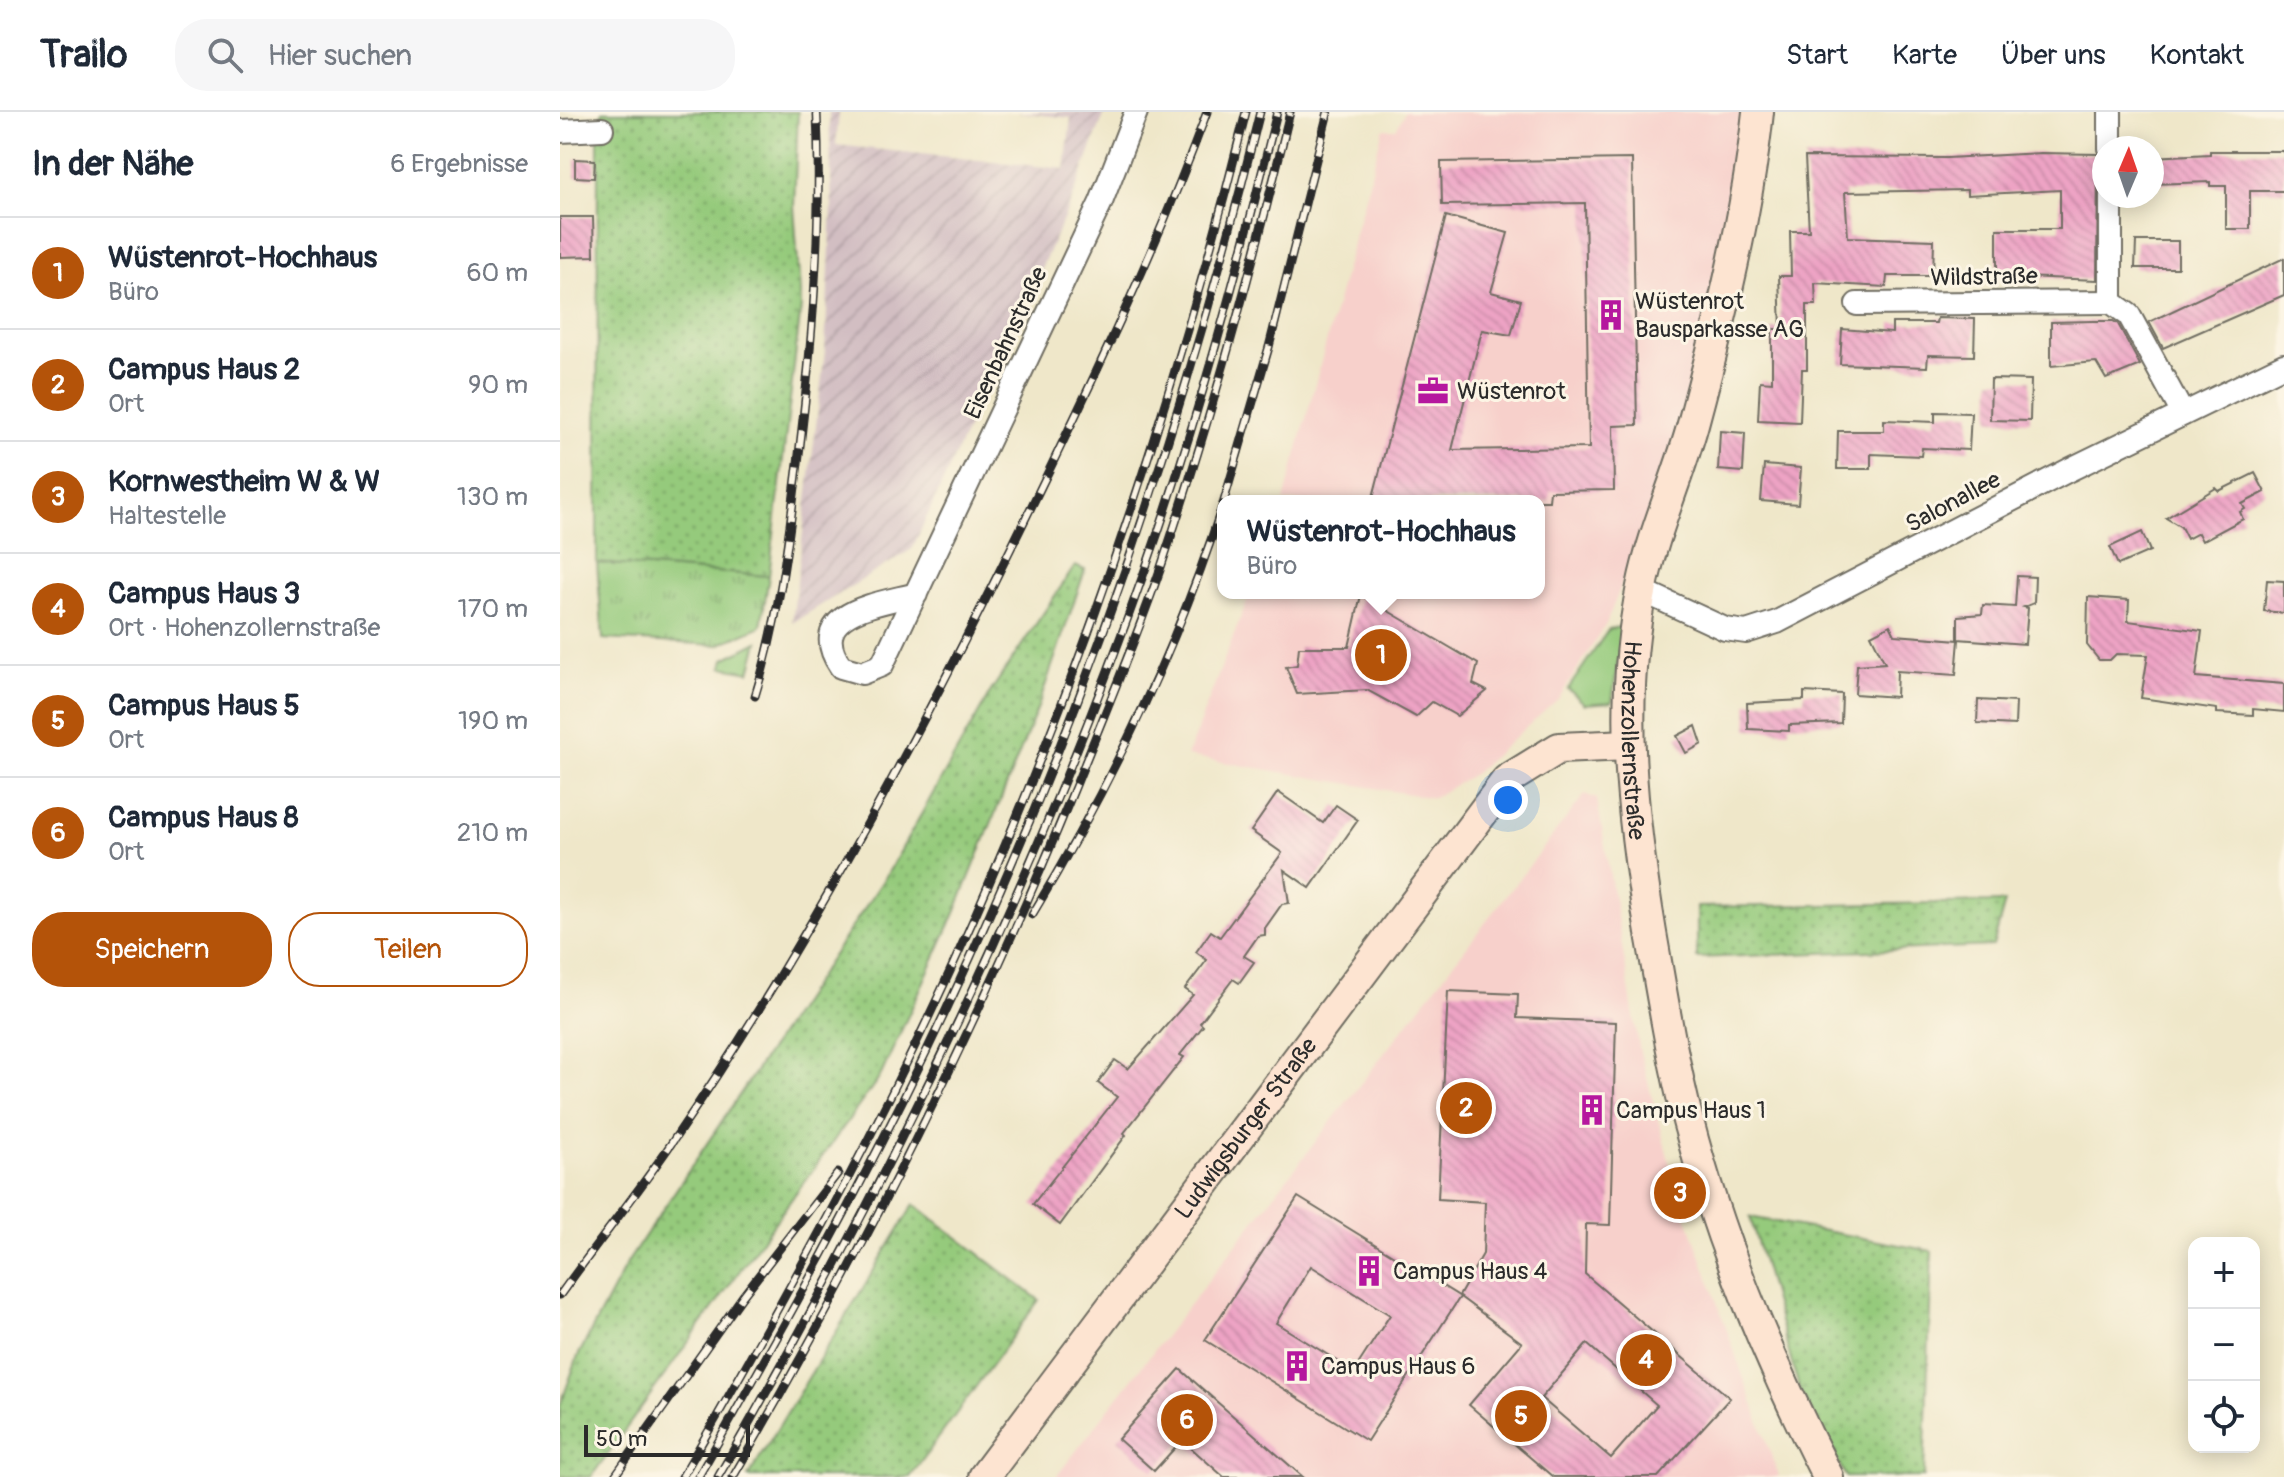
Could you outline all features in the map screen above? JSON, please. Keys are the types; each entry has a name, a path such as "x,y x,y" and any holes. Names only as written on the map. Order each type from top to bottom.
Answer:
{"main road":[{"name":"Hohenzollernstraße","path":"1758,112 1742,208 1696,411 1644,581 1629,745 1630,787 1661,990 1687,1118 1706,1185 1778,1375 1828,1477"},
{"name":"Ludwigsburger Straße","path":"984,1477 1507,780 1559,748 1629,745"}],"street":[{"name":"Eisenbahnstraße","path":"916,594 1101,202 1136,112"},
{"path":"2110,112 2110,136"},
{"path":"560,131 602,129"},
{"path":"2111,208 2111,302 2129,315 2183,414"},
{"name":"Wildstraße","path":"1857,304 2111,302"},
{"name":"Salonallee","path":"1644,581 1725,629 1746,632 1813,606 2284,365"}],"shaded area":[{"path":"829,112 839,112 836,145 1065,169 1071,118 1016,112 1105,112 1069,207 912,549 792,623 825,351 832,207"},
{"path":"1405,112 1758,112 1651,555 1634,553 1606,624 1559,698 1475,773 1433,798 1187,756 1248,599 1545,599 1545,495 1286,495 1383,129 1396,129"},
{"path":"1585,794 1597,799 1640,1052 1676,1187 1779,1477 1056,1477"}],"green space":[{"path":"602,112 798,112 794,206 801,307 769,576 597,563 598,140"},
{"path":"597,563 769,576 761,626 718,645 603,639"},
{"path":"1075,566 1085,570 1038,707 955,913 881,1075 591,1477 560,1477 560,1406 578,1356 627,1263 888,873 991,691"},
{"path":"1609,629 1623,629 1612,702 1585,704 1568,689"},
{"path":"758,642 750,672 722,667 724,659"},
{"path":"2005,902 1993,946 1697,958 1697,907"},
{"path":"914,1204 1039,1300 910,1477 748,1477"},
{"path":"1750,1217 1932,1251 1924,1477 1846,1477 1800,1391"}],"building":[{"path":"2210,151 2284,151 2284,191 2250,191 2250,229 2226,229 2226,186 2210,186 2210,182 2164,184 2164,156 2210,154"},
{"path":"2092,154 2092,208 2098,208 2097,280 1997,276 1997,229 2060,229 2060,190 1967,195 1967,190 1845,192 1848,237 1934,240 1933,276 1887,276 1886,287 1815,283 1816,305 1807,305 1807,369 1802,369 1800,422 1758,420 1760,381 1772,382 1772,329 1781,329 1779,276 1791,276 1790,231 1809,231 1805,157 1947,158"},
{"path":"575,159 595,160 594,178 575,177"},
{"path":"1632,159 1637,425 1613,426 1614,490 1550,491 1549,501 1545,501 1545,495 1374,495 1446,216 1508,233 1491,292 1521,300 1511,335 1482,330 1452,450 1589,448 1585,203 1442,205 1441,162"},
{"path":"560,217 593,217 594,256 560,257"},
{"path":"2136,241 2178,241 2178,268 2135,268"},
{"path":"2284,258 2284,295 2163,348 2149,322"},
{"path":"1937,318 1975,319 1974,356 1928,355 1927,367 1840,364 1842,329 1892,333 1892,323 1936,323"},
{"path":"2113,321 2118,324 2140,365 2106,379 2096,362 2051,366 2051,322"},
{"path":"1991,379 2031,380 2030,421 1990,420"},
{"path":"1935,412 1971,413 1969,450 1922,448 1921,456 1871,454 1871,469 1837,469 1838,431 1884,431 1884,420 1935,422"},
{"path":"1720,431 1745,433 1743,472 1718,470"},
{"path":"1764,465 1801,468 1798,504 1761,501"},
{"path":"2255,473 2265,492 2242,504 2245,509 2240,512 2243,519 2202,541 2198,533 2187,539 2181,527 2166,518 2216,488 2219,491"},
{"path":"2142,532 2150,551 2118,565 2110,547"},
{"path":"2017,576 2035,577 2034,603 2024,607 2028,608 2025,644 1958,639 1958,616 1982,614 1983,605 2015,607"},
{"path":"2267,580 2284,581 2284,613 2264,611"},
{"path":"2088,597 2129,600 2128,621 2202,631 2196,677 2284,684 2284,712 2253,709 2253,715 2217,713 2217,709 2141,698 2148,655 2116,654 2110,660 2099,660 2087,645"},
{"path":"1360,599 1368,599 1478,664 1473,684 1487,691 1457,716 1432,702 1416,717 1367,690 1297,694 1286,667 1297,665 1299,647 1349,647"},
{"path":"1890,625 1895,635 1959,640 1956,675 1897,671 1896,697 1855,694 1857,665 1885,663 1871,635"},
{"path":"1804,692 1842,694 1841,723 1789,725 1789,731 1748,729 1747,703 1804,700"},
{"path":"1978,700 2016,702 2015,725 1977,723"},
{"path":"1696,726 1702,744 1686,753 1677,736"},
{"path":"1278,792 1323,823 1336,805 1358,820 1310,888 1284,870 1289,903 1282,904 1265,928 1265,935 1258,936 1244,956 1254,962 1239,983 1233,979 1200,1023 1203,1026 1180,1055 1184,1057 1124,1133 1126,1135 1060,1225 1033,1204 1117,1097 1098,1083 1115,1060 1128,1069 1193,995 1185,989 1207,960 1196,952 1211,931 1220,937 1282,853 1251,831"},
{"path":"1448,991 1518,994 1517,1018 1616,1022 1610,1225 1586,1224 1585,1274 1730,1398 1658,1477 1553,1477 1469,1405 1522,1343 1460,1297 1367,1441 1205,1340 1298,1197 1459,1296 1483,1254 1485,1202 1438,1199","holes":["1311,1266 1390,1315 1354,1371 1276,1323","1587,1344 1657,1405 1611,1458 1541,1398"]},
{"path":"1180,1369 1303,1477 1224,1477 1182,1440 1154,1471 1118,1439"}],"railway":[{"path":"755,696 782,581 803,419 817,244 817,112"},
{"path":"560,1295 659,1161 724,1064 774,985 868,823 956,658 1084,397 1149,256 1207,112"},
{"path":"682,1477 764,1333 882,1113 953,964 1026,794 1099,602 1164,408 1246,112"},
{"path":"698,1477 818,1263 894,1117 965,970 1038,800 1146,509 1207,312 1260,112"},
{"path":"718,1477 780,1368 897,1146 1005,919 1055,804 1145,570 1183,457 1233,285 1277,112"},
{"path":"733,1477 828,1308 917,1137 1000,963 1076,785 1140,624 1179,513 1230,342 1290,112"},
{"path":"1226,495 1269,347 1328,112"},
{"path":"1032,915 1089,816 1140,715 1163,664 1217,522"},
{"path":"614,1477 742,1297 838,1173"}],"place":[{"name":"Wüstenrot Bausparkasse AG","path":"1611,315"},
{"name":"Wüstenrot","path":"1433,391"},
{"name":"Wüstenrot-Hochhaus","path":"1381,655"},
{"name":"Campus Haus 2","path":"1466,1108"},
{"name":"Campus Haus 1","path":"1592,1110"},
{"name":"Kornwestheim W & W","path":"1680,1193"},
{"name":"Campus Haus 4","path":"1369,1271"},
{"name":"Campus Haus 3","path":"1646,1360"},
{"name":"Campus Haus 6","path":"1297,1366"},
{"name":"Campus Haus 5","path":"1521,1416"},
{"name":"Campus Haus 8","path":"1187,1420"}]}
